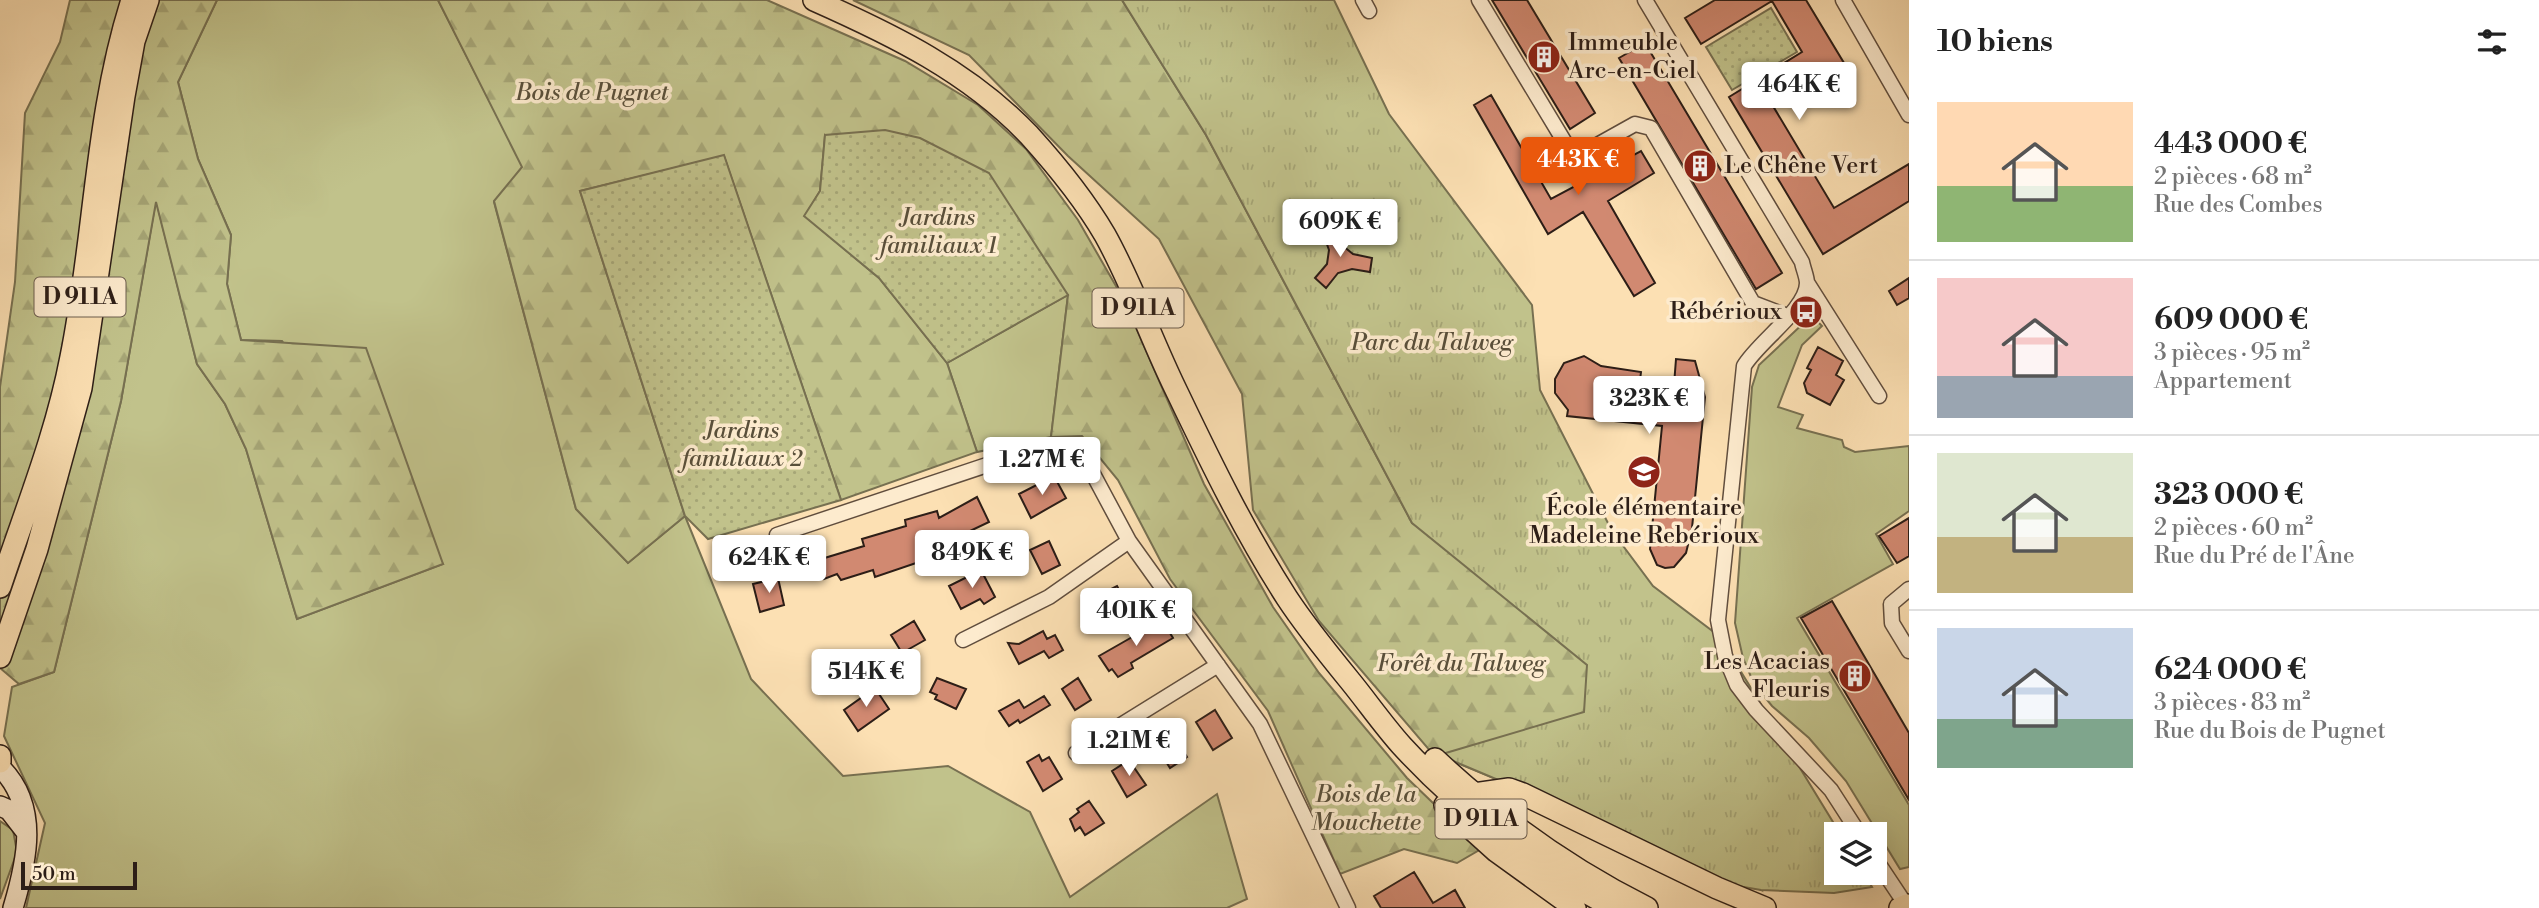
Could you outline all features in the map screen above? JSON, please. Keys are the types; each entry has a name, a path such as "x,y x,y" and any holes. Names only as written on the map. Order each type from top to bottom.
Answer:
{"main road":[{"name":"D 911A","path":"0,587 50,440 71,357 108,93 132,0"},
{"name":"D 911A","path":"0,657 37,549 80,387 124,96 134,41 148,0"},
{"name":"D 911A","path":"814,0 891,34 952,70 996,103 1030,136 1076,190 1105,236 1176,390 1262,558 1289,600 1401,744 1451,794 1553,873 1615,908"},
{"name":"D 911A","path":"1369,704 1404,729 1474,794 1574,868 1647,908"},
{"path":"1369,704 1391,752 1496,851 1575,908"},
{"path":"0,756 4,770"},
{"path":"1474,794 1509,789 1523,794 1717,888 1765,908"}],"street":[{"path":"1479,0 1567,146 1592,148 1635,124 1651,128 1753,303 1787,316"},
{"path":"1645,0 1802,261 1808,284 1879,396"},
{"path":"1843,0 1909,116"},
{"path":"1808,284 1801,302 1752,352 1744,366 1718,620 1725,656 1737,685 1756,710 1831,790 1852,822"},
{"path":"777,535 1020,454 1062,449 1086,459 1129,541 1260,724 1348,908"},
{"path":"963,640 1049,597 1129,541"},
{"path":"1909,589 1891,604 1892,623 1909,651"},
{"path":"1076,753 1217,665"},
{"path":"4,770 20,795 27,833 24,871 13,908"},
{"path":"0,806 9,810 27,833"},
{"path":"1887,878 1905,907"}],"green space":[{"path":"70,0 217,0 178,82 198,159 231,235 227,284 241,340 366,348 443,564 297,619 246,449 225,404 197,364 156,202 121,401 54,672 19,684 0,668 0,387 15,282 25,113 60,42"},
{"path":"217,0 438,0 523,167 494,202 576,509 628,563 685,516 751,679 843,776 948,766 1030,812 1070,897 1217,794 1247,899 1227,908 26,908 45,823 4,736 12,687 54,672 121,401 156,200 197,364 225,404 246,449 297,619 443,564 282,341 241,340 227,284 231,235 198,159 178,82"},
{"name":"Bois de Pugnet","path":"438,0 767,0 905,61 978,105 1026,149 1078,220 1124,300 1204,484 1273,607 1319,673 1407,778 1481,849 1457,863 1404,849 1340,874 1268,711 1170,579 1118,480 1082,436 1051,437 1068,295 825,135 820,191 805,216 879,278 947,363 977,452 841,500 724,156 580,191 685,516 628,563 576,509 494,201 522,167"},
{"name":"Forêt du Talweg","path":"853,0 1122,0 1206,135 1412,523 1562,607 1761,890 1431,752 1319,621 1253,510 1242,394 1159,239 1068,156 969,55"},
{"name":"Parc du Talweg","path":"1122,0 1334,0 1389,114 1532,305 1540,390 1612,531 1653,586 1719,636 1833,822 1824,822 1824,885 1872,887 1834,893 1761,890 1726,884 1596,821 1439,755 1584,712 1587,665 1412,523 1206,135"},
{"path":"1771,8 1797,52 1732,90 1706,47"},
{"name":"Jardins familiaux 1","path":"885,130 920,138 989,173 1068,295 947,363 879,278 804,216 820,191 825,135"},
{"name":"Jardins familiaux 2","path":"724,155 841,500 708,539 685,516 580,191"},
{"path":"1068,295 1051,437 977,452 947,363"},
{"path":"1808,319 1815,319 1822,326 1802,345 1778,407 1803,415 1797,428 1842,440 1844,447 1855,452 1909,446 1909,511 1876,534 1893,564 1797,618 1909,805 1909,867 1900,869 1887,848 1887,822 1871,822 1846,781 1809,738 1772,706 1754,684 1743,658 1735,623 1752,387 1759,365"},
{"path":"0,821 13,830 17,852 0,899"}],"building":[{"name":"Immeuble Arc-en-Ciel","path":"1492,0 1527,0 1595,113 1570,129"},
{"path":"1715,0 1806,0 1844,63 1773,106 1834,208 1909,164 1909,201 1823,254 1729,97 1802,52 1772,1 1701,44 1685,18"},
{"name":"Le Chêne Vert","path":"1645,43 1782,273 1756,289 1619,58"},
{"path":"1491,95 1551,199 1641,151 1654,173 1608,201 1655,283 1634,296 1583,212 1548,234 1474,105"},
{"path":"1337,228 1343,246 1353,254 1372,258 1370,272 1352,269 1338,273 1326,288 1315,278 1327,264 1329,250 1323,233"},
{"path":"1909,278 1909,298 1897,305 1889,291"},
{"path":"1818,347 1843,361 1836,375 1844,380 1830,405 1807,393 1804,383 1811,370 1807,368"},
{"path":"1584,356 1601,366 1641,372 1639,388 1666,390 1667,384 1674,385 1676,359 1695,361 1705,397 1692,528 1686,553 1674,567 1657,565 1650,549 1662,426 1567,416 1568,410 1555,393 1555,379 1564,363"},
{"path":"1054,476 1066,498 1031,518 1019,494"},
{"path":"977,497 989,522 951,540 955,555 919,562 875,577 873,570 841,580 837,574 824,579 818,560 864,546 862,539 906,526 905,520 937,511 939,518"},
{"path":"1909,518 1909,556 1897,563 1879,536"},
{"path":"1049,541 1060,565 1042,574 1030,550"},
{"path":"981,570 995,597 984,604 980,599 961,609 949,586"},
{"path":"778,578 784,605 760,612 753,584"},
{"path":"1117,586 1128,607 1112,615 1109,610 1093,618 1085,602"},
{"name":"Les Acacias Fleuris","path":"1832,601 1909,733 1909,800 1801,618"},
{"path":"1162,620 1173,638 1131,663 1133,668 1118,677 1112,669 1109,671 1099,656"},
{"path":"914,621 925,640 902,653 891,635"},
{"path":"1043,631 1047,639 1055,635 1063,650 1049,658 1044,651 1019,664 1008,643 1019,644"},
{"path":"937,678 966,689 956,709 935,699 937,695 930,692"},
{"path":"1078,678 1091,700 1075,710 1062,689"},
{"path":"875,688 889,709 858,731 844,710"},
{"path":"1044,696 1050,705 1020,723 1018,720 1009,726 999,711 1019,700 1024,708"},
{"path":"1215,710 1232,738 1213,750 1196,722"},
{"path":"1171,731 1187,757 1170,768 1154,742"},
{"path":"1039,755 1042,761 1049,757 1062,779 1043,791 1027,762"},
{"path":"1129,760 1146,785 1127,797 1112,771"},
{"path":"1089,801 1104,823 1085,835 1080,827 1075,831 1070,819 1079,812 1077,809"},
{"path":"1414,872 1433,903 1455,890 1465,908 1381,908 1374,896"}],"place":[{"name":"Immeuble Arc-en-Ciel","path":"1544,57"},
{"name":"Le Chêne Vert","path":"1700,166"},
{"name":"Rébérioux","path":"1806,312"},
{"name":"École élémentaire Madeleine Rebérioux","path":"1644,472"},
{"name":"Les Acacias Fleuris","path":"1855,676"}],"park label":[{"name":"Bois de la Mouchette","path":"1366,809"}]}
